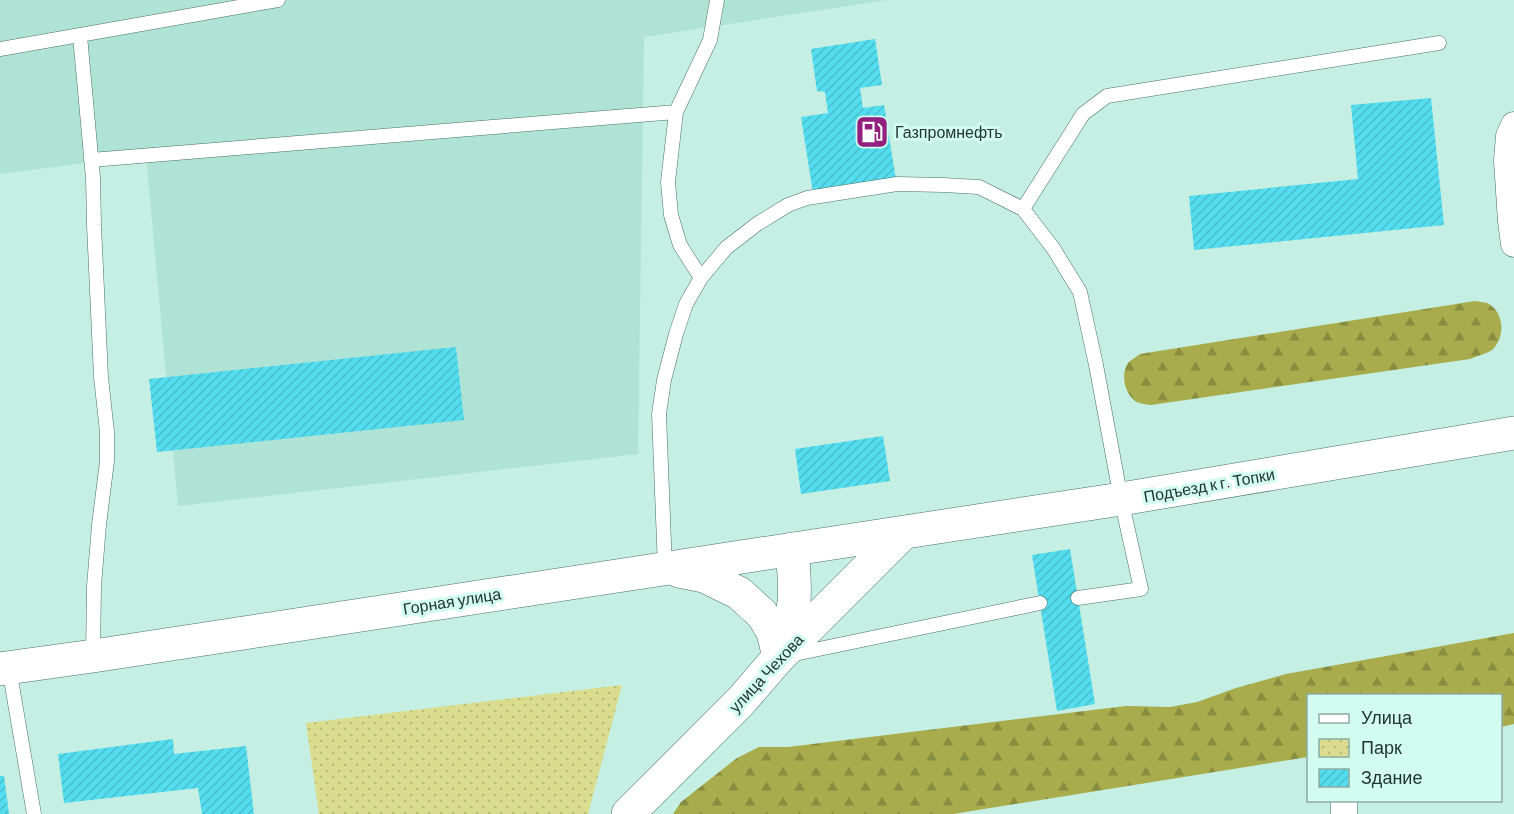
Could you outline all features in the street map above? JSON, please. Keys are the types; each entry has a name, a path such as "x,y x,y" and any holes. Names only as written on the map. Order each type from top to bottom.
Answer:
{"street":[{"path":"1514,124 1509,136 1507,161 1514,244"},
{"name":"Подъезд к г. Топки","path":"904,532 1121,499 1514,433"},
{"name":"Горная улица","path":"5,668 904,532"},
{"name":"улица Чехова","path":"628,814 741,701 779,657 904,532"},
{"path":"779,657 789,633 794,611 795,581 792,549"},
{"path":"665,569 704,576 739,593 762,614 773,632 779,657"}],"lane":[{"path":"0,49 278,0"},
{"path":"701,278 680,245 670,215 668,182 676,112 710,40 717,0"},
{"path":"80,36 91,160 101,377 107,432 107,461 94,586 93,656"},
{"path":"1023,210 1083,114 1107,96 1439,42"},
{"path":"91,160 676,112"},
{"path":"665,569 659,414 675,334 686,304 701,278 726,248 788,205 807,198 897,184 979,187 1023,210 1053,249 1080,292 1141,589 1078,598"},
{"path":"779,657 1040,603"},
{"path":"5,668 34,814"}],"shaded area":[{"path":"0,0 887,0 644,37 638,454 178,506 146,155 0,174"}],"green space":[{"path":"1475,301 1488,303 1494,308 1500,320 1501,333 1492,350 1470,359 1151,405 1135,401 1126,387 1124,377 1126,367 1140,354"},
{"path":"1514,633 1514,724 1502,727 1502,694 1307,694 1307,757 953,814 673,814 681,802 737,758 759,747 788,747 1126,706 1170,707 1197,702 1286,674"},
{"path":"622,685 588,814 319,814 306,723"}],"building":[{"path":"875,39 882,85 860,88 863,108 884,105 896,180 813,193 801,117 828,113 825,92 817,91 811,49"},
{"path":"1431,98 1444,225 1194,250 1189,196 1358,179 1351,105"},
{"path":"456,347 464,420 157,452 149,379"},
{"path":"883,436 890,481 801,494 795,449"},
{"path":"1070,549 1095,704 1057,711 1032,555"},
{"path":"173,739 174,754 246,746 254,814 202,814 198,788 64,803 58,754"},
{"path":"0,776 4,776 9,814 0,814"}],"place":[{"name":"Газпромнефть","path":"872,132"}]}
